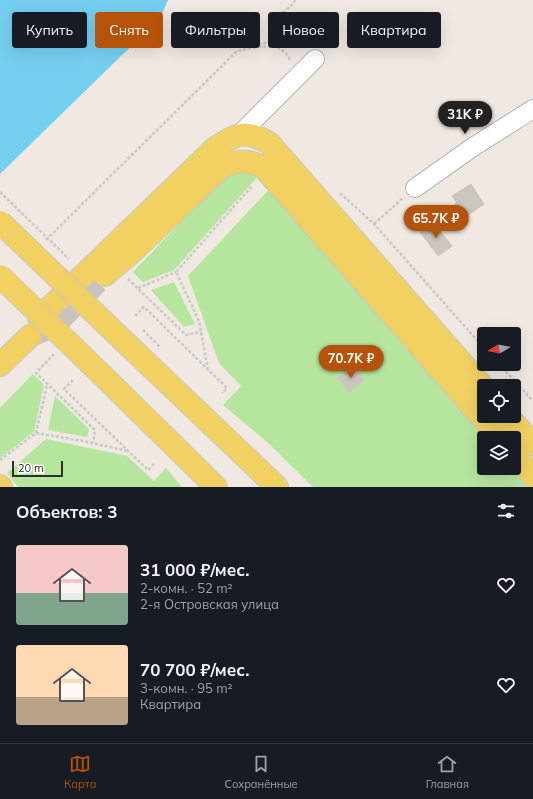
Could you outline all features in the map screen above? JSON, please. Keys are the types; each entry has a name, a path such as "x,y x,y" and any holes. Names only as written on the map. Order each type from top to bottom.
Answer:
{"main road":[{"path":"0,365 35,327 215,148 240,134 256,135 269,142 477,380"},
{"path":"105,275 132,252 222,167 234,162 256,163 264,168 494,431"},
{"path":"0,222 278,487"},
{"path":"0,276 216,487"},
{"path":"514,423 533,444"},
{"path":"521,462 533,476"}],"street":[{"path":"240,134 316,59"},
{"path":"415,188 473,147 533,108"}],"path":[{"path":"260,45 274,38 278,17 293,4 295,0"},
{"path":"260,47 276,46 286,53 299,76"},
{"path":"45,241 237,51 252,48"},
{"path":"201,332 186,335 138,288 176,272 256,181"},
{"path":"374,224 415,188"},
{"path":"340,192 374,224 477,340"},
{"path":"176,272 199,321 208,370"},
{"path":"135,316 144,307 227,388 222,393"},
{"path":"505,371 533,401"},
{"path":"74,380 64,389 148,470 154,464"},
{"path":"0,460 36,433 47,385 95,430 93,443"},
{"path":"36,433 93,443 129,452"}],"green space":[{"path":"241,172 260,174 174,270 143,282 133,272 224,177"},
{"path":"274,184 484,431 477,431 477,475 521,474 532,487 313,487 267,442 223,405 241,386 219,363 188,276"},
{"path":"174,282 195,324 184,327 151,290"},
{"path":"33,374 44,385 34,432 0,458 0,408"},
{"path":"55,396 89,429 87,437 48,430"},
{"path":"46,439 127,456 154,481 166,468 182,487 18,487 7,473"}],"water":[{"path":"0,0 168,0 163,12 95,12 95,48 129,48 0,174"}],"building":[{"path":"471,184 484,204 464,218 452,196"},
{"path":"433,222 452,246 438,256 420,232"},
{"path":"353,366 364,380 350,392 338,378"}],"tunnel":[{"path":"30,336 52,328 105,275"}]}
